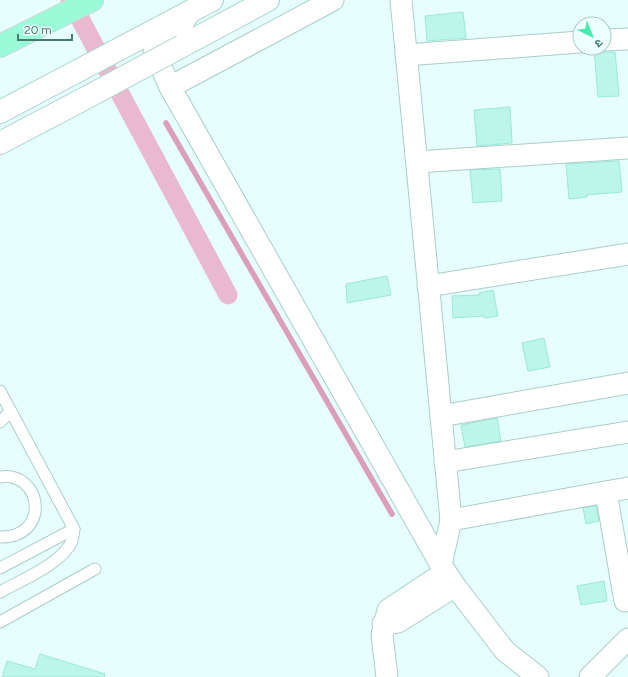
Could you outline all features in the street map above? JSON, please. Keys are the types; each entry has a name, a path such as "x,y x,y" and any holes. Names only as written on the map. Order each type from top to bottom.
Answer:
{"highway":[{"path":"0,46 92,0"}],"main road":[{"path":"0,112 212,0"},
{"path":"0,143 268,0"}],"street":[{"path":"170,87 333,0"},
{"path":"387,677 382,635 390,619 444,579 451,520 401,0"},
{"path":"190,12 179,29 156,48 154,52 170,87 444,579 504,652 538,677"},
{"path":"612,39 628,38"},
{"path":"406,55 572,43"},
{"path":"417,162 628,148"},
{"path":"428,286 628,254"},
{"path":"441,416 628,384"},
{"path":"445,462 628,432"},
{"path":"451,520 628,488"},
{"path":"606,492 625,601"},
{"path":"590,677 628,639"}],"lane":[{"path":"0,390 74,529 72,541 66,552 53,564 0,592"},
{"path":"0,422 11,411"},
{"path":"0,477 6,476 15,478 24,483 31,490 35,500 36,510 28,528 20,534 10,537 0,537"},
{"path":"0,568 74,529"},
{"path":"0,622 95,569"}],"building":[{"path":"463,12 466,38 427,41 425,16"},
{"path":"612,52 615,52 619,96 598,97 595,56 612,56"},
{"path":"510,107 512,143 477,146 474,110"},
{"path":"619,161 622,192 587,195 587,197 569,199 566,164"},
{"path":"500,169 502,201 473,203 470,170"},
{"path":"387,276 391,295 347,303 346,284"},
{"path":"493,290 498,316 484,318 484,316 453,318 452,296 480,295 479,293"},
{"path":"544,338 550,367 528,371 522,343"},
{"path":"497,418 501,441 465,447 461,425"},
{"path":"596,506 599,521 586,524 583,508"},
{"path":"604,581 607,601 581,605 577,586"},
{"path":"40,654 105,674 104,677 2,677 7,661 35,669"}],"waterway":[{"path":"70,0 228,295"},
{"path":"166,123 392,514"}]}
